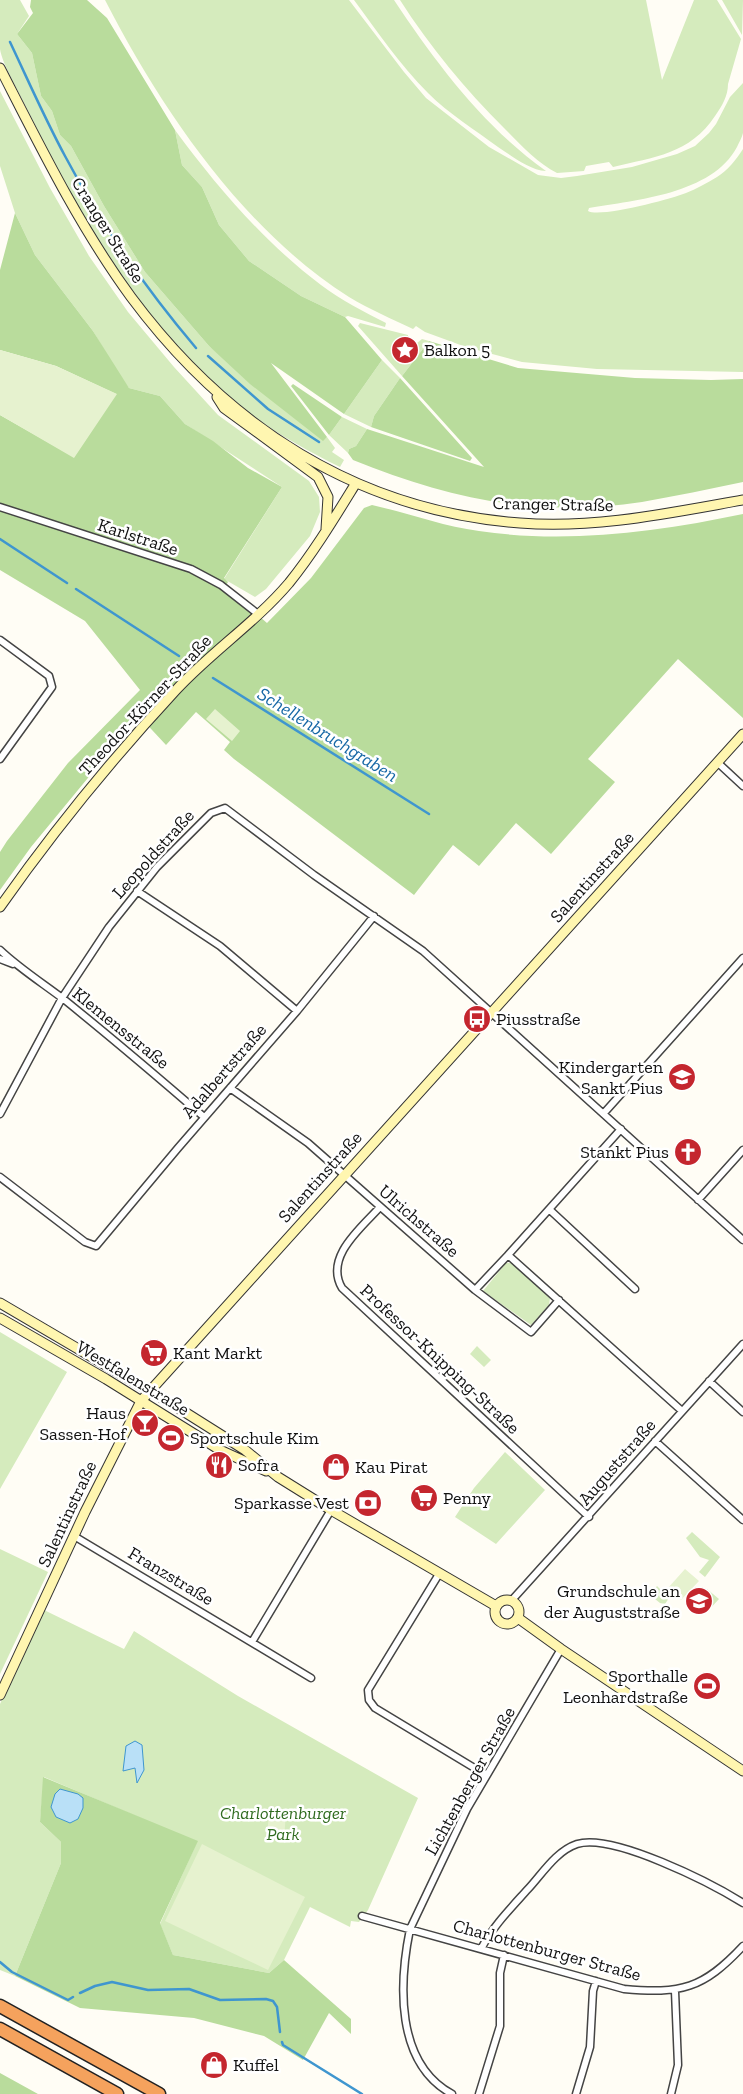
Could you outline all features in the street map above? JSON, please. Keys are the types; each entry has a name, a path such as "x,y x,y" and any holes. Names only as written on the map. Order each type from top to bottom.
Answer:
{"highway":[{"path":"0,2006 159,2094"},
{"path":"0,2029 117,2094"}],"main road":[{"name":"Cranger Straße","path":"0,68 46,158 104,257 152,324 214,391 245,418 285,446 356,483 414,505 470,518 522,523 624,521 743,500"},
{"name":"Cranger Straße","path":"214,391 224,408 318,476 328,497 326,532"},
{"name":"Theodor-Körner-Straße","path":"0,907 85,793 149,720 195,670 258,614 288,584 326,532 356,483"},
{"name":"Salentinstraße","path":"0,1695 74,1536 141,1401 743,734"},
{"name":"Westfalenstraße","path":"0,1302 150,1390 239,1446 278,1477 331,1510 496,1606 496,1617 501,1623 509,1624 518,1618"},
{"name":"Westfalenstraße","path":"0,1318 220,1450 278,1477"},
{"path":"496,1606 502,1600 512,1600 519,1608 518,1618 743,1771"}],"street":[{"name":"Karlstraße","path":"0,507 191,569 221,584 258,614"},
{"path":"0,640 50,676 52,681 52,687 0,758"},
{"path":"717,762 743,786"},
{"name":"Leopoldstraße","path":"0,1114 62,998 109,927 157,867 211,813 225,808 314,875 423,952 492,1012"},
{"path":"137,892 220,946 297,1011"},
{"name":"Adalbertstraße","path":"0,1177 85,1242 96,1246 204,1117 297,1011 374,916"},
{"name":"Klemensstraße","path":"0,950 16,965 62,998 204,1117"},
{"path":"604,1113 743,958"},
{"name":"Klemensstraße","path":"0,959 16,965"},
{"path":"492,1012 743,1240"},
{"name":"Ulrichstraße","path":"230,1088 308,1143 475,1290 531,1332 559,1300"},
{"path":"475,1290 621,1130"},
{"path":"698,1200 743,1150"},
{"name":"Professor-Knipping-Straße","path":"380,1207 351,1239 338,1261 336,1272 342,1288 588,1517"},
{"path":"550,1210 635,1289"},
{"path":"508,1254 682,1411"},
{"name":"Auguststraße","path":"512,1600 743,1344"},
{"path":"709,1381 743,1412"},
{"path":"655,1441 743,1520"},
{"path":"252,1642 331,1510"},
{"name":"Franzstraße","path":"74,1536 311,1678"},
{"path":"439,1574 368,1690 368,1696 375,1708 486,1775"},
{"name":"Lichtenberger Straße","path":"452,2094 438,2084 423,2066 413,2049 408,2035 404,2012 407,1946 410,1929 467,1809 561,1649"},
{"path":"482,1949 490,1930 561,1853 578,1844 588,1842 612,1845 678,1870 743,1903"},
{"name":"Charlottenburger Straße","path":"362,1916 624,1989 675,1991 694,1984 714,1973 743,1946"},
{"path":"478,2094 500,2026 500,1973 504,1955"},
{"path":"576,2094 590,2047 593,1991 596,1981"},
{"path":"671,2094 678,2066 675,1991"}],"green space":[{"path":"0,0 20,0 29,16 17,34 32,53 41,96 52,111 60,135 71,146 104,206 145,272 209,346 323,440 327,437 335,448 332,452 344,460 340,467 279,433 236,403 192,362 163,330 137,296 112,261 67,187 8,71 0,49"},
{"path":"31,0 87,0 107,18 175,130 182,165 202,187 219,225 249,261 301,296 345,317 382,360 344,414 271,363 327,437 323,441 250,384 209,346 145,272 104,206 71,146 60,135 52,111 41,96 32,53 17,34 33,13 30,7"},
{"path":"105,0 349,0 426,98 489,147 538,175 561,178 632,167 677,154 695,146 716,124 730,97 743,83 743,133 737,147 725,163 710,175 692,185 650,198 589,208 588,211 606,212 620,210 686,193 721,174 738,157 743,149 743,372 597,369 522,362 466,347 425,332 416,326 413,329 349,297 310,269 274,238 208,164 152,83"},
{"path":"354,0 394,0 444,70 481,114 523,153 546,171 533,168 515,158 462,122 436,101 398,59"},
{"path":"400,0 646,0 662,80 694,0 717,0 741,39 724,101 705,129 694,139 670,152 643,160 613,167 609,162 586,166 584,171 557,173 529,153 476,98 436,51"},
{"path":"722,0 743,0 742,35"},
{"path":"0,91 50,188 89,256 128,312 174,367 218,415 309,481 319,497 320,512 310,536 266,589 255,597 224,579 282,487 185,424 160,396 129,388 121,378 93,331 35,255 15,213 0,166"},
{"path":"175,130 242,213 280,251 329,290 353,306 386,323 385,327 348,316 345,317 301,296 249,261 219,225 202,187 182,165"},
{"path":"15,213 35,255 93,331 129,388 160,396 185,424 213,441 248,468 282,487 224,578 228,582 225,587 267,623 311,578 364,508 372,505 465,529 512,535 545,536 578,536 645,531 743,514 743,718 678,659 588,759 615,782 551,854 516,823 479,866 453,845 414,895 234,759 224,750 230,742 196,712 166,745 139,716 31,847 0,890 0,852 7,841 68,763 140,690 85,621 0,570 0,415 74,457 116,394 56,366 0,350 0,270"},
{"path":"360,323 408,335 408,338 417,343 422,339 429,341 402,376 358,326"},
{"path":"429,341 518,368 635,378 743,379 743,482 642,502 566,508 530,506 494,502 459,495 389,474 353,460 348,453 349,449 356,446 367,429 484,467 402,376"},
{"path":"0,350 56,366 117,394 74,458 0,415"},
{"path":"382,360 400,378 374,416 371,427 344,414"},
{"path":"400,378 472,458 470,461 371,427 374,416"},
{"path":"293,384 342,417 329,435 291,386"},
{"path":"342,417 367,429 356,446 349,449 348,453 329,435"},
{"path":"215,709 240,731 232,741 206,719"},
{"path":"506,1263 512,1263 550,1298 549,1305 531,1325 483,1291"},
{"path":"0,1332 67,1372 0,1489"},
{"path":"477,1346 491,1360 484,1367 470,1354"},
{"path":"505,1452 545,1490 496,1544 455,1517 474,1488"},
{"path":"692,1532 720,1557 705,1577 699,1572 709,1560 700,1557 686,1538"},
{"path":"0,1549 48,1572 0,1674"},
{"path":"685,1569 699,1581 681,1600 668,1588"},
{"path":"657,1586 669,1598 665,1604 660,1603 650,1595"},
{"path":"707,1589 719,1599 707,1612 695,1602"},
{"name":"Charlottenburger Park","path":"44,1610 124,1649 134,1631 238,1696 418,1798 368,1910 359,1922 351,1921 350,1927 310,1907 284,1960 269,1973 173,1955 160,1924 197,1842 44,1777 40,1822 61,1842 61,1863 15,1976 0,1970 0,1704"},
{"path":"43,1777 198,1841 160,1923 173,1955 269,1973 284,1960 351,2019 351,2034 329,2013 303,2060 264,2036 194,2018 80,2008 15,1976 61,1863 61,1842 40,1822"},
{"path":"269,1810 286,1812 284,1840 267,1839"},
{"path":"202,1844 305,1897 268,1970 165,1921"},
{"path":"0,2073 38,2094 0,2094"}],"water":[{"path":"135,1741 142,1745 144,1770 137,1783 135,1768 123,1771 126,1746"},
{"path":"60,1789 78,1794 83,1798 83,1808 78,1819 70,1823 56,1817 51,1807 55,1794"}],"waterway":[{"path":"10,42 58,142 109,231 142,279 196,348"},
{"path":"208,356 268,409 319,442"},
{"name":"Schellenbruchgraben","path":"0,539 67,583"},
{"name":"Schellenbruchgraben","path":"76,589 179,656"},
{"name":"Schellenbruchgraben","path":"213,678 429,814"},
{"path":"0,1962 12,1972 68,2000 73,1997"},
{"path":"80,1993 95,1986 112,1982 148,1990 189,1989 220,2000 266,1999 273,2001 277,2007 280,2032"},
{"path":"282,2042 283,2045 362,2094"}],"place":[{"name":"Balkon 5","path":"405,350"},
{"name":"Piusstraße","path":"477,1019"},
{"name":"Kindergarten Sankt Pius","path":"682,1077"},
{"name":"Stankt Pius","path":"688,1152"},
{"name":"Kant Markt","path":"154,1353"},
{"name":"Haus Sassen-Hof","path":"145,1423"},
{"name":"Sportschule Kim","path":"171,1438"},
{"name":"Sofra","path":"219,1465"},
{"name":"Kau Pirat","path":"336,1467"},
{"name":"Penny","path":"424,1498"},
{"name":"Sparkasse Vest","path":"368,1503"},
{"name":"Grundschule an der Auguststraße","path":"699,1601"},
{"name":"Sporthalle Leonhardstraße","path":"707,1686"},
{"name":"Kuffel","path":"214,2065"}]}
